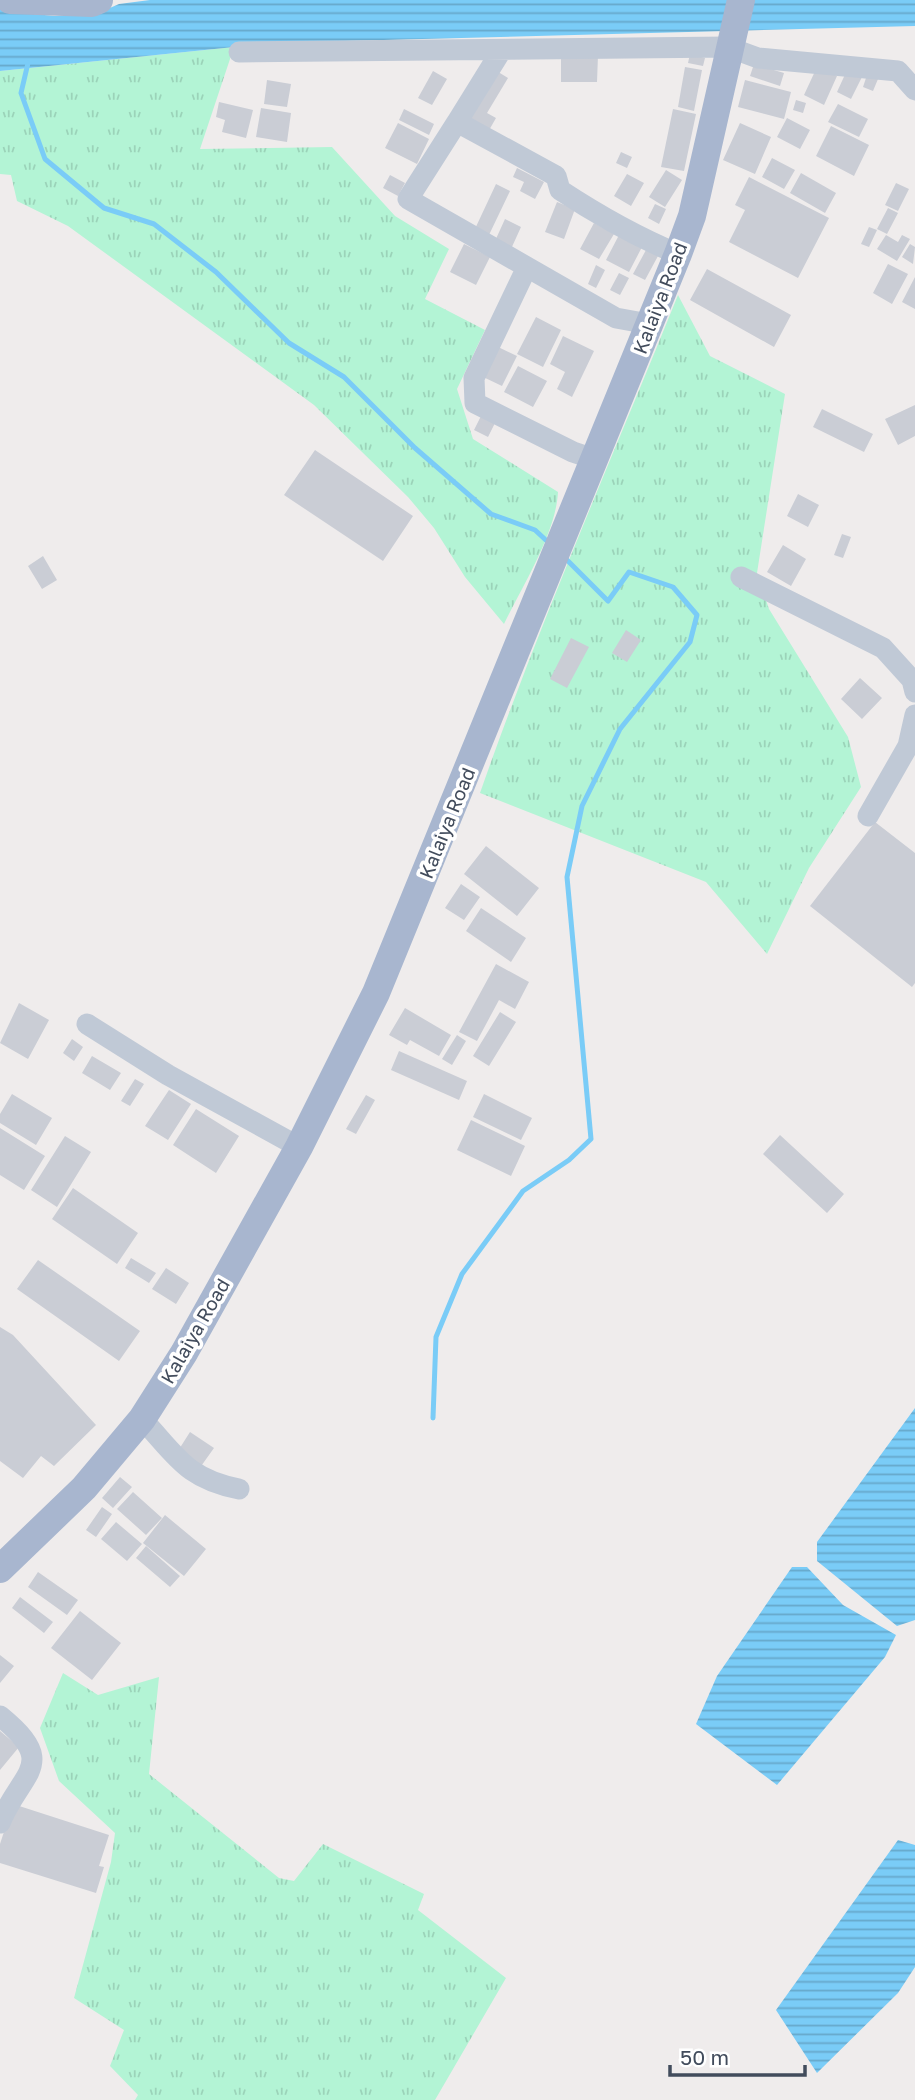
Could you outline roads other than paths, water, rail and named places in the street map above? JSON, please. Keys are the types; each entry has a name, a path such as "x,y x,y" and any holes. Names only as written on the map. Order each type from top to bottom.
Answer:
{"main road":[{"name":"Kalaiya Road","path":"0,1569 84,1488 142,1419 184,1353 299,1147 376,993 453,812 536,596 577,504 692,216 728,47 741,0"},
{"path":"14,1 96,2"}],"street":[{"path":"239,52 728,47 758,58 898,71 915,90"},
{"path":"501,51 408,199 616,318 649,324"},
{"path":"457,122 556,176 560,191 596,213 678,254"},
{"path":"527,267 474,378 475,403 573,452 594,459"},
{"path":"741,577 883,648 912,680 915,692"},
{"path":"868,816 908,747 915,715"},
{"path":"87,1024 168,1075 299,1147"},
{"path":"142,1419 178,1462 221,1485 240,1489"},
{"path":"0,1716 30,1745 33,1759 23,1786 0,1823"}],"water":[{"path":"150,0 915,0 915,26 345,41 234,47 0,71 0,4 23,13 55,16 96,14 119,4"},
{"path":"915,1408 915,1620 897,1626 817,1561 817,1542"},
{"path":"792,1567 807,1567 843,1605 896,1635 885,1657 777,1785 696,1724 717,1676"},
{"path":"898,1840 915,1845 915,1967 898,1993 817,2073 776,2010"}],"waterway":[{"path":"28,63 21,93 45,159 104,208 154,224 216,272 289,343 344,377 415,448 491,514 535,530 549,543"},
{"path":"433,1418 436,1337 462,1274 523,1191 569,1160 591,1139 567,877 582,806 620,729 690,642 697,615 673,587 629,572 608,601 564,557"}]}
